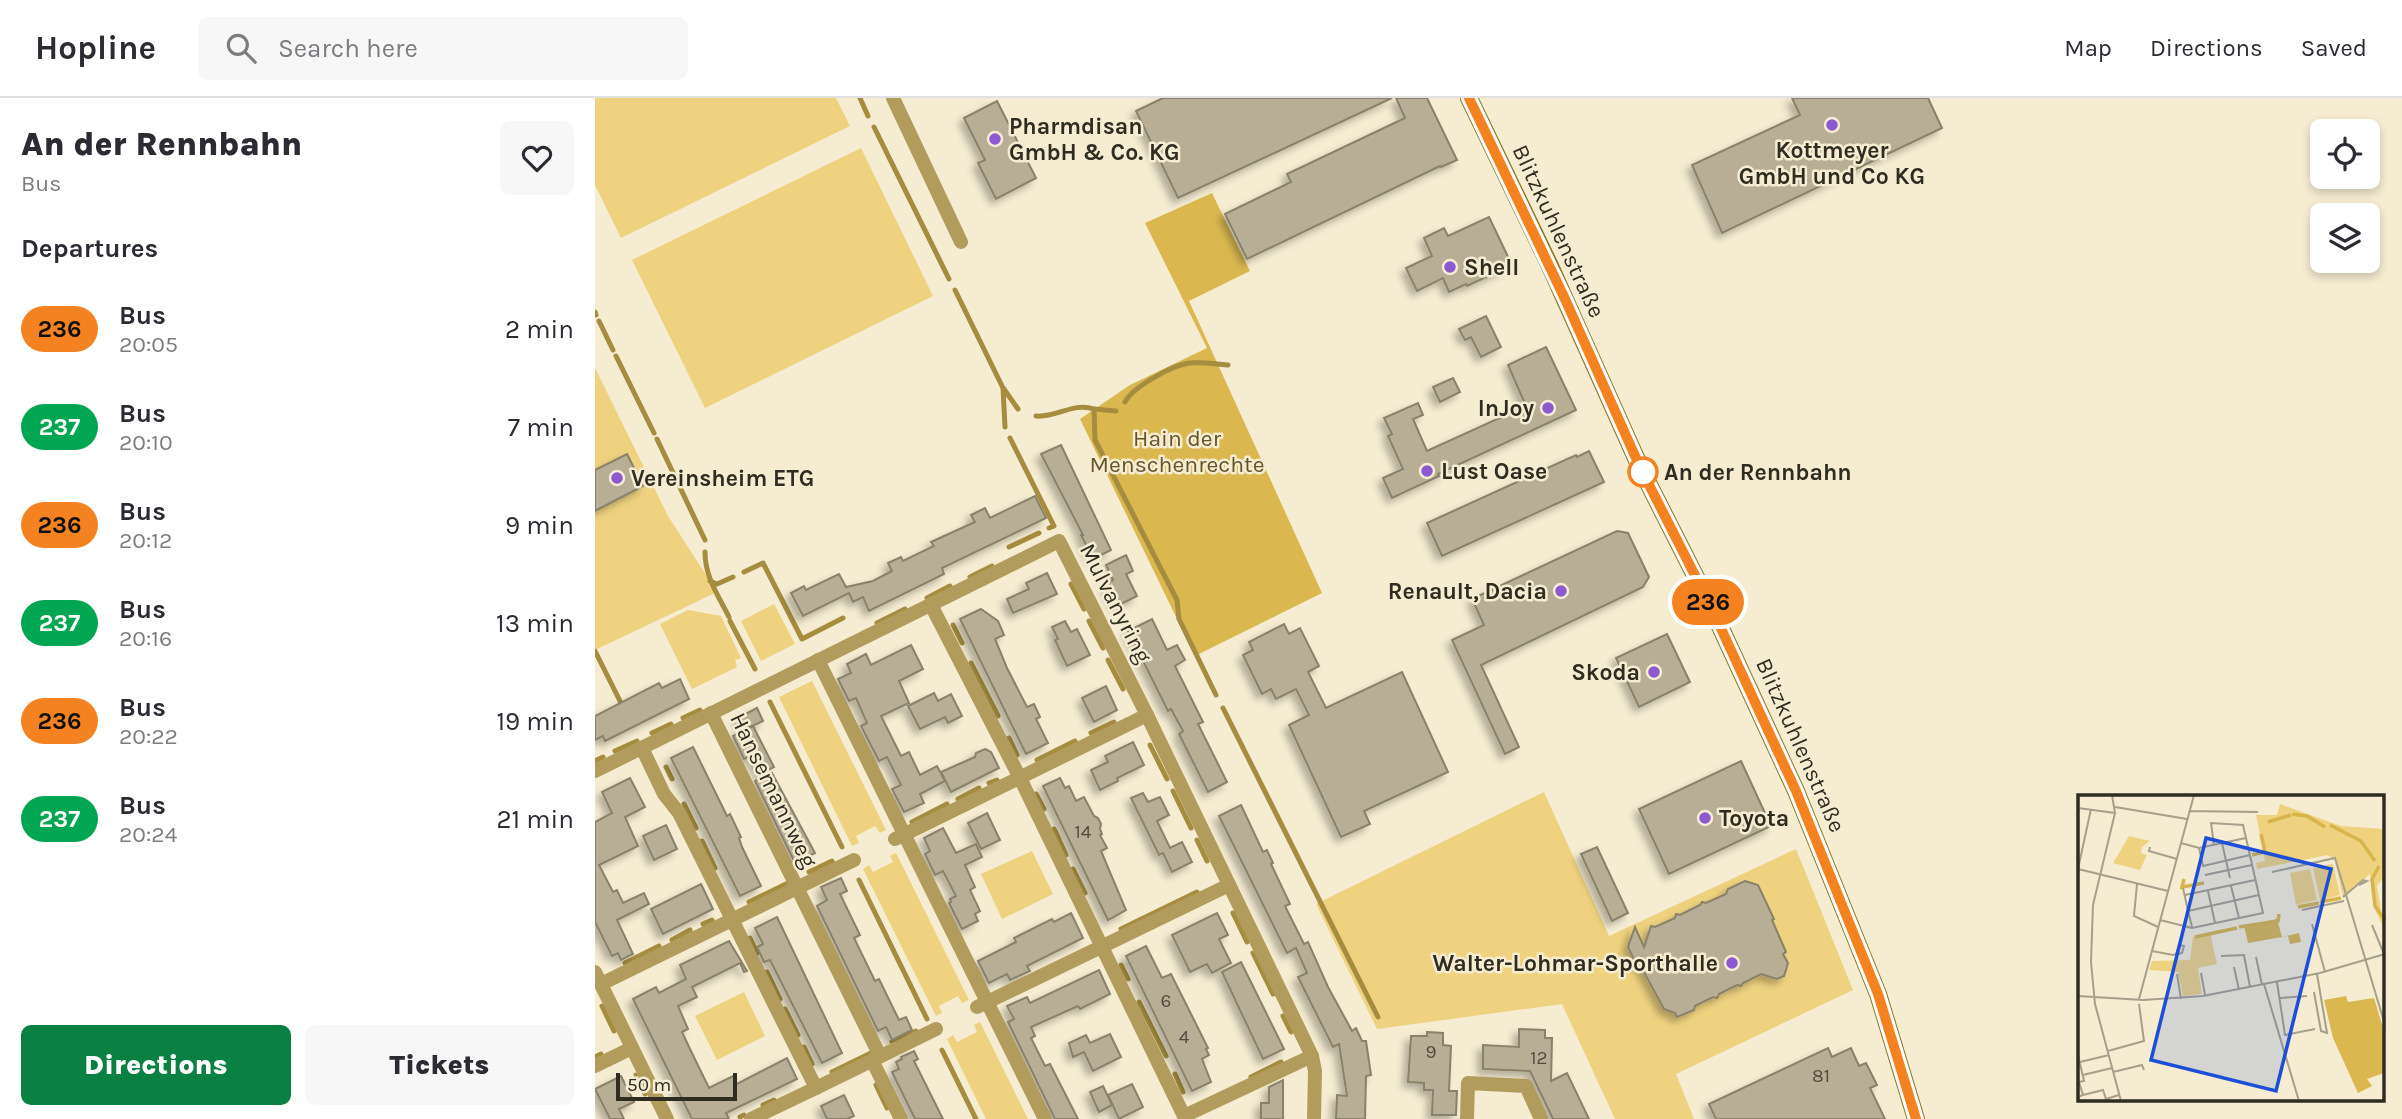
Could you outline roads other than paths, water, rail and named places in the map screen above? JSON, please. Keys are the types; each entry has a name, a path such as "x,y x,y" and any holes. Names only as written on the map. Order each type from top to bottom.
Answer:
{"main road":[{"name":"Blitzkuhlenstraße","path":"1469,98 1565,299 1640,467 1712,609 1796,791 1878,994 1916,1119"}],"street":[{"path":"893,98 961,242"},
{"name":"Mulvanyring","path":"595,771 1059,541 1147,715 1312,1056 1315,1071 1314,1119"},
{"path":"931,605 1020,778 1182,1118 1312,1056"},
{"path":"818,660 982,1005 1045,1119"},
{"name":"Hansemannweg","path":"711,713 797,887 876,1058 901,1119"},
{"path":"900,837 1147,715"},
{"path":"642,748 664,794 679,813 816,1088"},
{"name":"Hansemannweg","path":"598,978 732,919 854,860"},
{"path":"982,1005 1229,885"},
{"path":"598,978 667,1119"},
{"path":"751,1119 936,1029"},
{"path":"595,1066 632,1048"},
{"path":"1467,1119 1468,1083 1526,1086 1541,1119"}],"waterway":[{"path":"860,98 868,116"},
{"path":"874,127 949,279"},
{"path":"955,290 1003,388 1005,427"},
{"path":"599,321 613,350"},
{"path":"616,356 654,433"},
{"path":"1125,402 1144,384 1173,368 1194,363 1228,365"},
{"path":"1004,389 1018,409"},
{"path":"1036,416 1079,407 1094,409 1095,440 1177,600 1179,619 1216,695"},
{"path":"1094,409 1116,411"},
{"path":"1010,438 1054,526 1049,528"},
{"path":"657,439 705,540"},
{"path":"1009,547 1039,533"},
{"path":"705,552 710,578 729,617"},
{"path":"744,572 763,563 802,639 843,618"},
{"path":"970,577 992,566"},
{"path":"710,581 717,584 733,577"},
{"path":"1071,584 1084,609"},
{"path":"927,598 950,586"},
{"path":"877,623 905,609"},
{"path":"730,621 755,669"},
{"path":"1089,621 1103,648"},
{"path":"953,625 962,643"},
{"path":"595,651 623,707"},
{"path":"1108,660 1123,689"},
{"path":"971,663 998,716"},
{"path":"770,702 842,847"},
{"path":"1223,708 1378,1017"},
{"path":"683,718 700,710"},
{"path":"1091,733 1114,722"},
{"path":"652,733 671,724"},
{"path":"1009,738 1017,755"},
{"path":"615,751 637,741"},
{"path":"1037,760 1075,741"},
{"path":"1150,745 1167,779"},
{"path":"595,761 603,757"},
{"path":"666,767 672,779"},
{"path":"989,783 997,780"},
{"path":"958,799 979,788"},
{"path":"1173,791 1191,828"},
{"path":"1036,794 1044,809"},
{"path":"684,804 696,828"},
{"path":"912,822 947,804"},
{"path":"1054,829 1059,839"},
{"path":"1197,840 1207,861"},
{"path":"702,841 715,868"},
{"path":"1060,842 1066,855"},
{"path":"809,872 832,861"},
{"path":"1073,869 1085,893"},
{"path":"859,880 927,1019"},
{"path":"749,902 786,884"},
{"path":"1121,929 1197,892"},
{"path":"1233,913 1247,942"},
{"path":"703,924 712,920"},
{"path":"672,940 690,930"},
{"path":"750,938 757,953"},
{"path":"625,963 659,946"},
{"path":"1253,953 1273,994"},
{"path":"1121,965 1128,979"},
{"path":"767,972 780,999"},
{"path":"1139,1002 1166,1056"},
{"path":"602,1006 614,1031"},
{"path":"785,1009 798,1035"},
{"path":"1283,1016 1291,1032"},
{"path":"892,1042 916,1031"},
{"path":"804,1047 812,1064"},
{"path":"942,1050 976,1119"},
{"path":"832,1072 873,1052"},
{"path":"595,1057 601,1054"},
{"path":"1251,1077 1281,1062"},
{"path":"1175,1074 1183,1092"},
{"path":"636,1075 645,1094"},
{"path":"876,1085 887,1108"},
{"path":"763,1105 774,1100"},
{"path":"740,1117 744,1115"}],"place":[{"name":"Kottmeyer GmbH und Co KG","path":"1832,125"},
{"name":"Pharmdisan GmbH & Co. KG","path":"995,139"},
{"name":"Shell","path":"1450,267"},
{"name":"InJoy","path":"1548,408"},
{"name":"Lust Oase","path":"1427,471"},
{"name":"An der Rennbahn","path":"1643,472"},
{"name":"Vereinsheim ETG","path":"617,478"},
{"name":"Renault, Dacia","path":"1561,591"},
{"name":"Skoda","path":"1654,672"},
{"name":"Toyota","path":"1705,818"},
{"name":"Walter-Lohmar-Sporthalle","path":"1732,963"}],"park label":[{"name":"Hain der Menschenrechte","path":"1177,451"}]}
